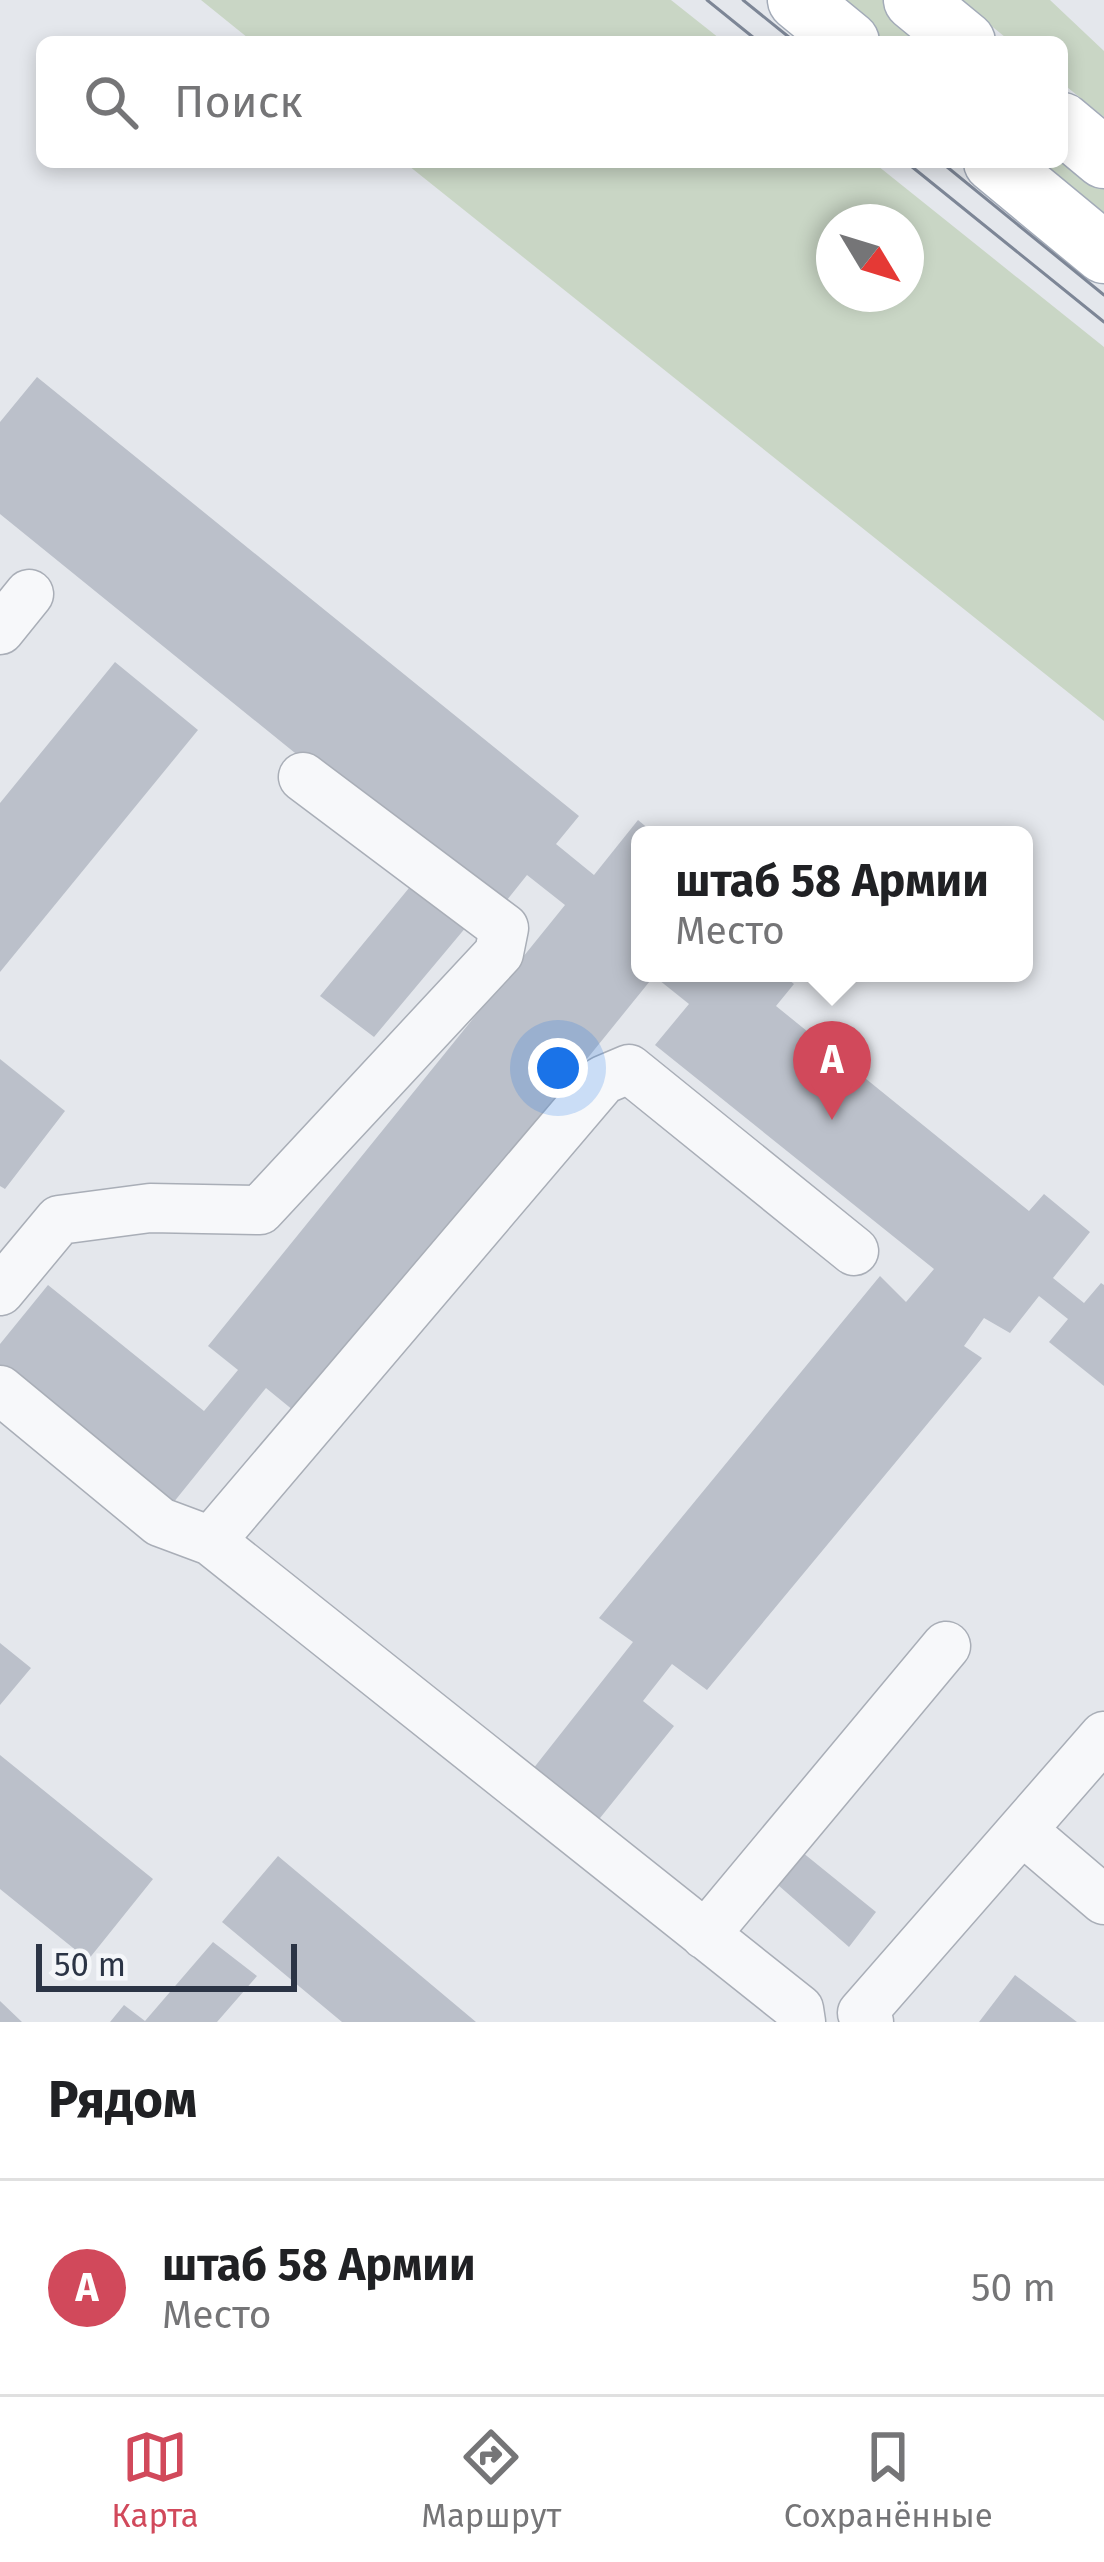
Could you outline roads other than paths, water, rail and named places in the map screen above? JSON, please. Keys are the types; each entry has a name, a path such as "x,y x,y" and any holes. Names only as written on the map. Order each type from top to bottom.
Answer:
{"main road":[{"path":"798,0 842,36"},
{"path":"1068,128 1104,158"},
{"path":"1001,168 1104,253"}],"lane":[{"path":"0,1291 59,1220 150,1208 260,1210 499,952 504,928 303,776"},
{"path":"211,1541 603,1080 629,1069 854,1251"},
{"path":"0,1390 160,1522 211,1541 799,2009 801,2022"},
{"path":"705,1935 946,1646"},
{"path":"869,2022 862,2013 1104,1736"},
{"path":"1023,1831 1104,1900"}],"tram line":[{"path":"707,0 752,36"},
{"path":"743,0 788,36"},
{"path":"913,168 1104,322"},
{"path":"948,168 1104,295"}],"place":[{"name":"штаб 58 Армии","path":"832,1120"}]}
